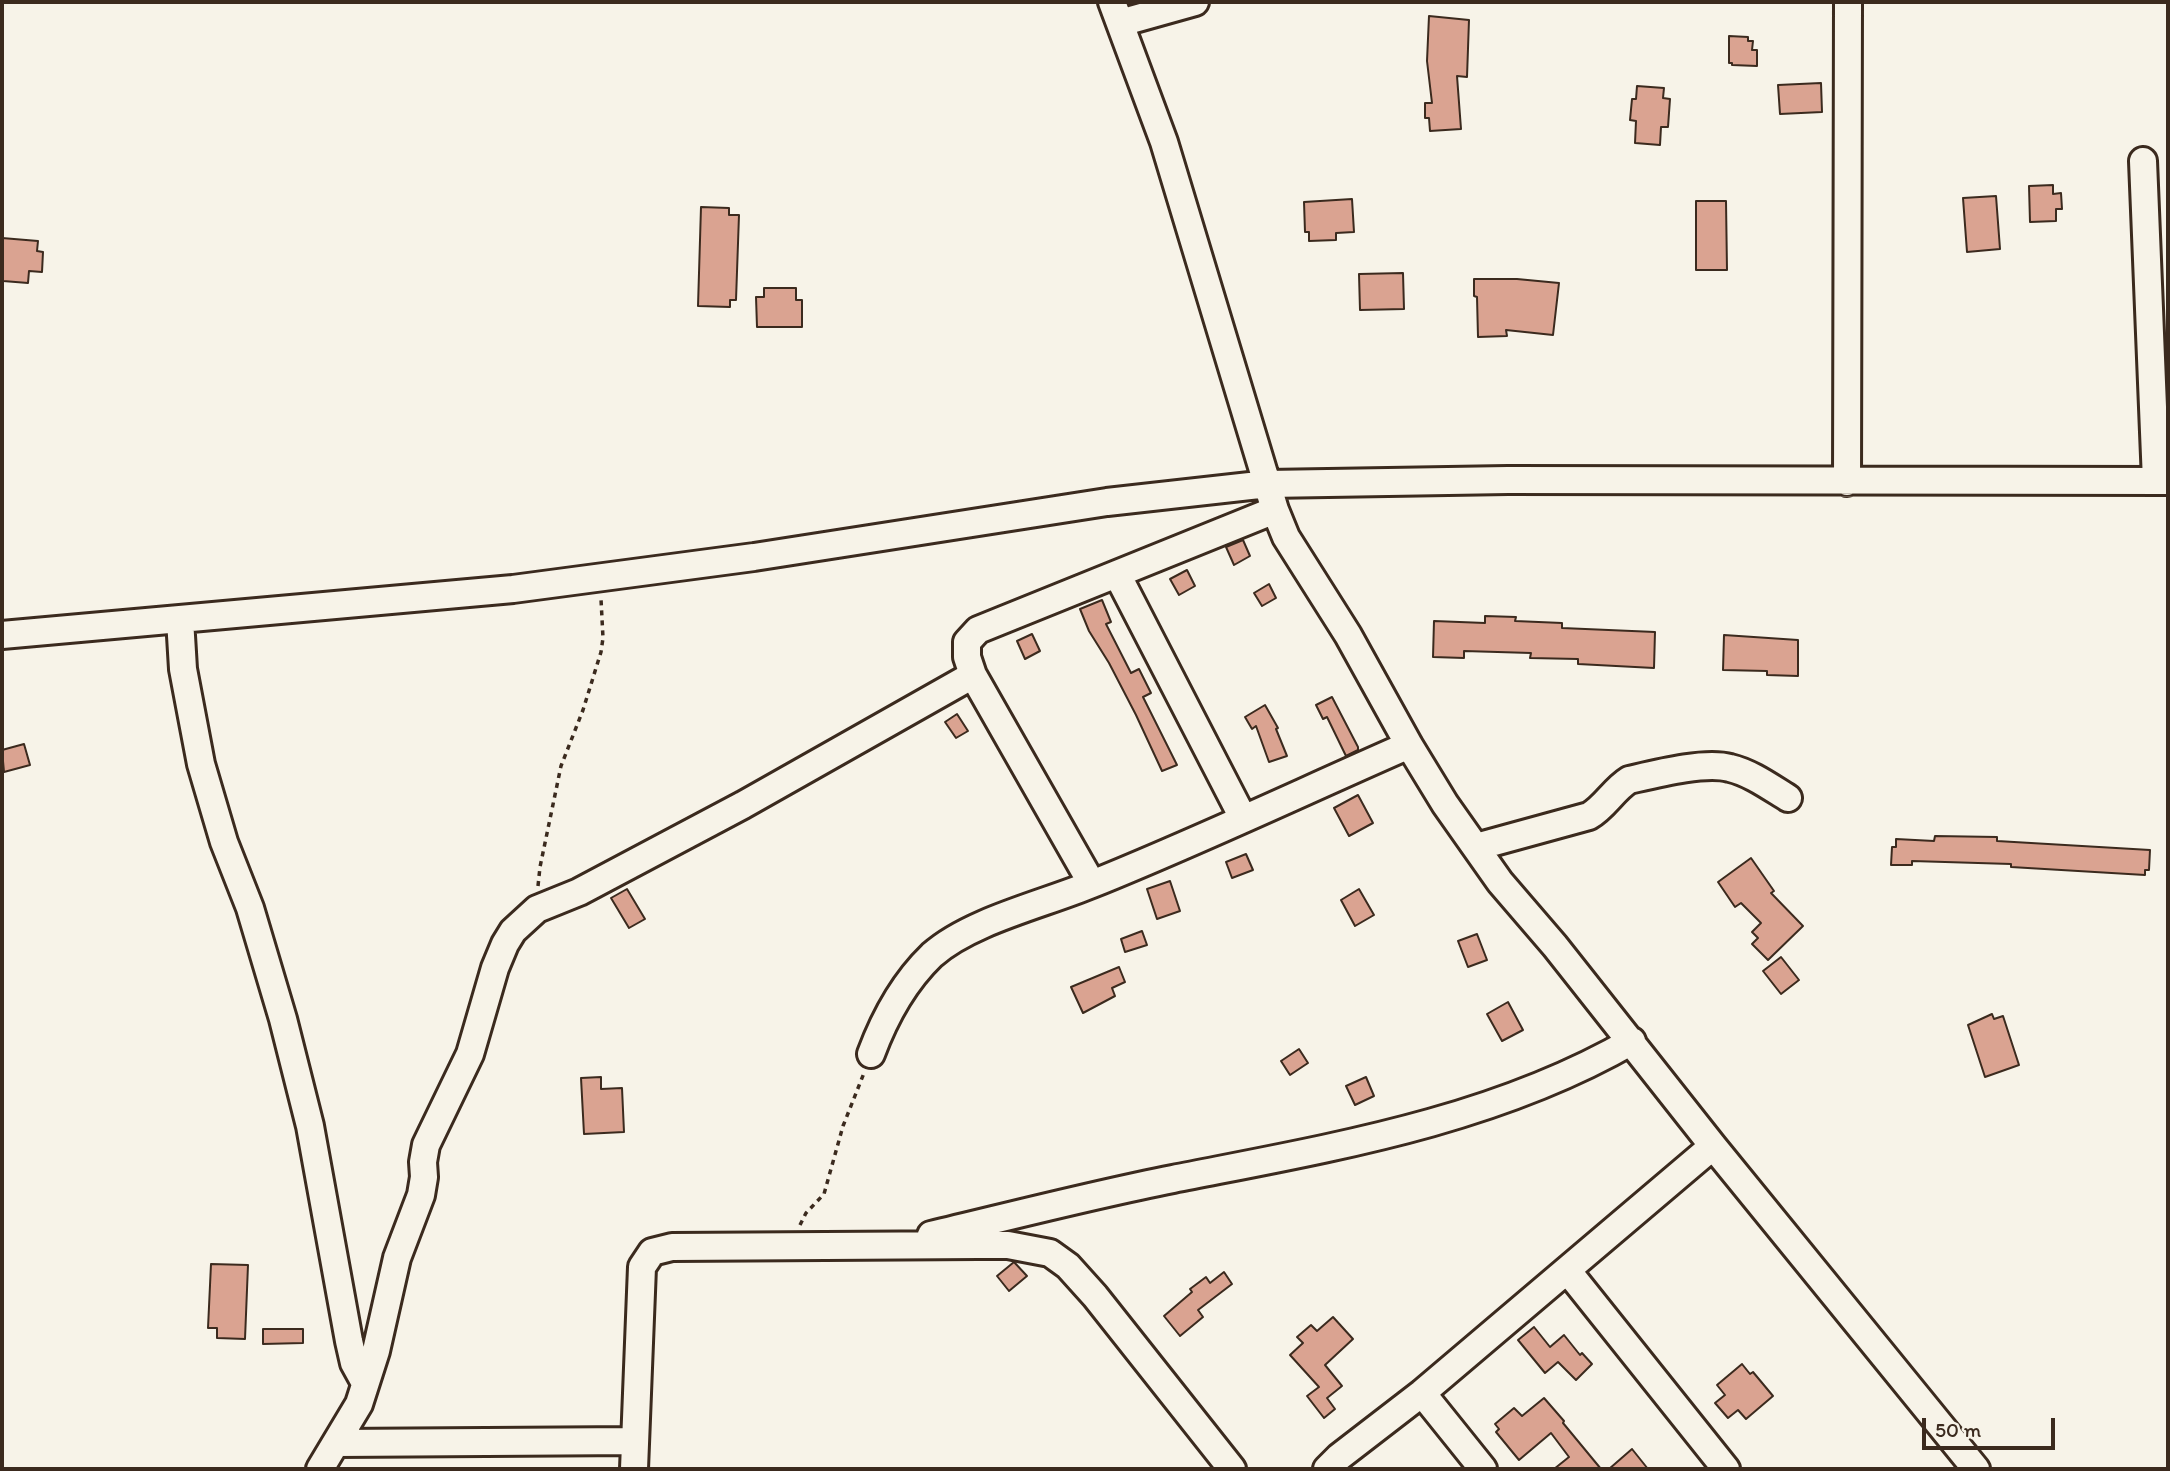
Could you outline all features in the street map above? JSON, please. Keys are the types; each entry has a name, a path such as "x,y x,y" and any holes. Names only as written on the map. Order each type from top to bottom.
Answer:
{"street":[{"path":"1195,2 1116,12 1164,142 1275,510 1286,537 1348,635 1445,804 1500,882 1632,1041 1713,1146 1976,1469"},
{"path":"1847,482 1849,2"},
{"path":"2,635 513,589 754,557 1107,502 1268,484 1508,480 2162,481 2143,161"},
{"path":"1092,884 973,676 967,657 967,642 978,630 1275,510"},
{"path":"1117,574 1243,818"},
{"path":"180,619 184,668 201,764 225,842 250,908 283,1019 310,1126 349,1341 354,1363 365,1382"},
{"path":"320,1469 359,1404 376,1351 397,1258 422,1195 422,1163 426,1145 470,1054 505,944 524,920 537,909 579,892 743,805 973,676"},
{"path":"871,1054 883,1023 912,978 933,955 956,939 990,922 1092,884 1409,745"},
{"path":"1476,847 1589,816 1598,811 1618,787 1629,780 1706,765 1730,768 1751,776 1788,799"},
{"path":"889,1244 1130,1188 1395,1133 1477,1108 1563,1076 1632,1041"},
{"path":"1327,1469 1422,1393 1713,1146"},
{"path":"634,1469 642,1267 653,1252 671,1247 889,1244 1008,1245 1050,1253 1068,1266 1095,1296 1232,1469"},
{"path":"1567,1270 1726,1469"},
{"path":"1422,1393 1483,1469"},
{"path":"337,1443 635,1441"}],"path":[{"path":"537,909 540,867 561,766 583,710 603,638 601,578"},
{"path":"791,1245 806,1213 824,1194 840,1136 871,1054"}],"building":[{"path":"1429,16 1469,20 1467,77 1457,76 1461,129 1430,131 1429,118 1425,118 1425,103 1432,103 1427,61"},
{"path":"1729,36 1748,37 1748,41 1753,41 1752,50 1757,50 1757,66 1729,63"},
{"path":"1821,83 1822,112 1780,114 1778,85"},
{"path":"1637,86 1664,88 1663,98 1670,99 1668,127 1661,127 1660,145 1635,143 1636,121 1630,120 1632,99 1636,99"},
{"path":"2053,185 2053,194 2061,193 2062,209 2056,209 2056,221 2030,222 2029,186"},
{"path":"1996,196 2000,249 1967,252 1963,198"},
{"path":"1352,199 1354,232 1336,233 1336,240 1309,241 1309,232 1305,232 1304,202"},
{"path":"1696,201 1726,201 1727,270 1696,270"},
{"path":"701,207 729,208 729,215 739,215 736,300 730,300 730,307 698,306"},
{"path":"2,238 38,241 37,251 43,252 42,272 29,271 28,283 3,281"},
{"path":"1403,273 1404,309 1360,310 1359,274"},
{"path":"1474,279 1559,283 1553,335 1506,330 1507,336 1478,337"},
{"path":"764,288 796,288 796,300 802,300 802,327 757,327 756,297 764,297"},
{"path":"1243,540 1250,556 1234,565 1226,547"},
{"path":"1187,570 1195,586 1179,595 1170,579"},
{"path":"1269,584 1276,598 1262,606 1254,593"},
{"path":"1102,600 1111,622 1106,624 1131,673 1139,669 1151,693 1143,697 1177,765 1162,771 1109,663 1089,631 1080,609"},
{"path":"1485,616 1516,617 1515,621 1562,623 1562,628 1655,632 1654,668 1578,664 1578,659 1530,658 1531,653 1464,651 1464,658 1433,657 1434,621 1485,623"},
{"path":"1032,634 1040,651 1025,659 1017,641"},
{"path":"1724,635 1798,640 1798,676 1767,675 1767,671 1723,670"},
{"path":"1332,697 1358,747 1358,750 1346,756 1327,717 1323,719 1316,705"},
{"path":"1265,705 1278,728 1276,729 1287,756 1269,762 1256,726 1252,729 1245,717"},
{"path":"957,714 968,731 956,738 945,722"},
{"path":"24,744 30,765 4,772 2,750"},
{"path":"1358,795 1373,823 1349,836 1334,808"},
{"path":"1935,836 1997,837 1997,841 2150,850 2149,870 2145,870 2145,875 2011,867 2011,864 1912,861 1912,865 1891,865 1892,847 1896,847 1896,839 1934,841"},
{"path":"1246,854 1253,870 1232,878 1226,862"},
{"path":"1751,858 1774,891 1771,893 1803,926 1768,960 1752,944 1758,938 1752,932 1761,923 1741,903 1735,907 1718,882"},
{"path":"1170,881 1180,911 1157,919 1147,889"},
{"path":"627,889 645,919 629,928 611,898"},
{"path":"1359,889 1374,915 1355,926 1341,900"},
{"path":"1142,931 1147,945 1125,952 1121,939"},
{"path":"1477,934 1487,960 1468,967 1458,941"},
{"path":"1781,957 1799,980 1781,994 1763,971"},
{"path":"1119,967 1125,982 1112,988 1115,996 1083,1013 1071,987"},
{"path":"1508,1002 1523,1030 1502,1041 1487,1014"},
{"path":"1992,1014 1994,1019 2003,1016 2019,1065 1985,1077 1968,1025"},
{"path":"1299,1049 1308,1063 1290,1075 1281,1061"},
{"path":"601,1077 601,1089 622,1088 624,1132 584,1134 581,1078"},
{"path":"1366,1077 1374,1096 1355,1105 1346,1086"},
{"path":"1014,1262 1027,1276 1009,1291 997,1276"},
{"path":"211,1264 248,1265 245,1339 217,1338 217,1328 208,1328"},
{"path":"1224,1272 1232,1284 1198,1310 1203,1317 1180,1336 1164,1316 1206,1277 1210,1283"},
{"path":"1333,1317 1353,1339 1325,1365 1342,1386 1327,1398 1335,1409 1324,1418 1307,1396 1319,1387 1290,1355 1303,1343 1297,1337 1311,1325 1317,1331"},
{"path":"1534,1327 1550,1347 1564,1335 1580,1355 1582,1353 1592,1364 1576,1380 1558,1362 1545,1373 1518,1340"},
{"path":"263,1329 303,1329 303,1343 263,1344"},
{"path":"1742,1364 1750,1374 1753,1372 1773,1396 1746,1419 1738,1410 1728,1418 1715,1403 1725,1395 1717,1385"},
{"path":"1544,1398 1601,1469 1554,1469 1569,1457 1551,1433 1519,1460 1496,1432 1499,1429 1495,1424 1514,1408 1522,1416"},
{"path":"1632,1449 1648,1469 1609,1469"}]}
